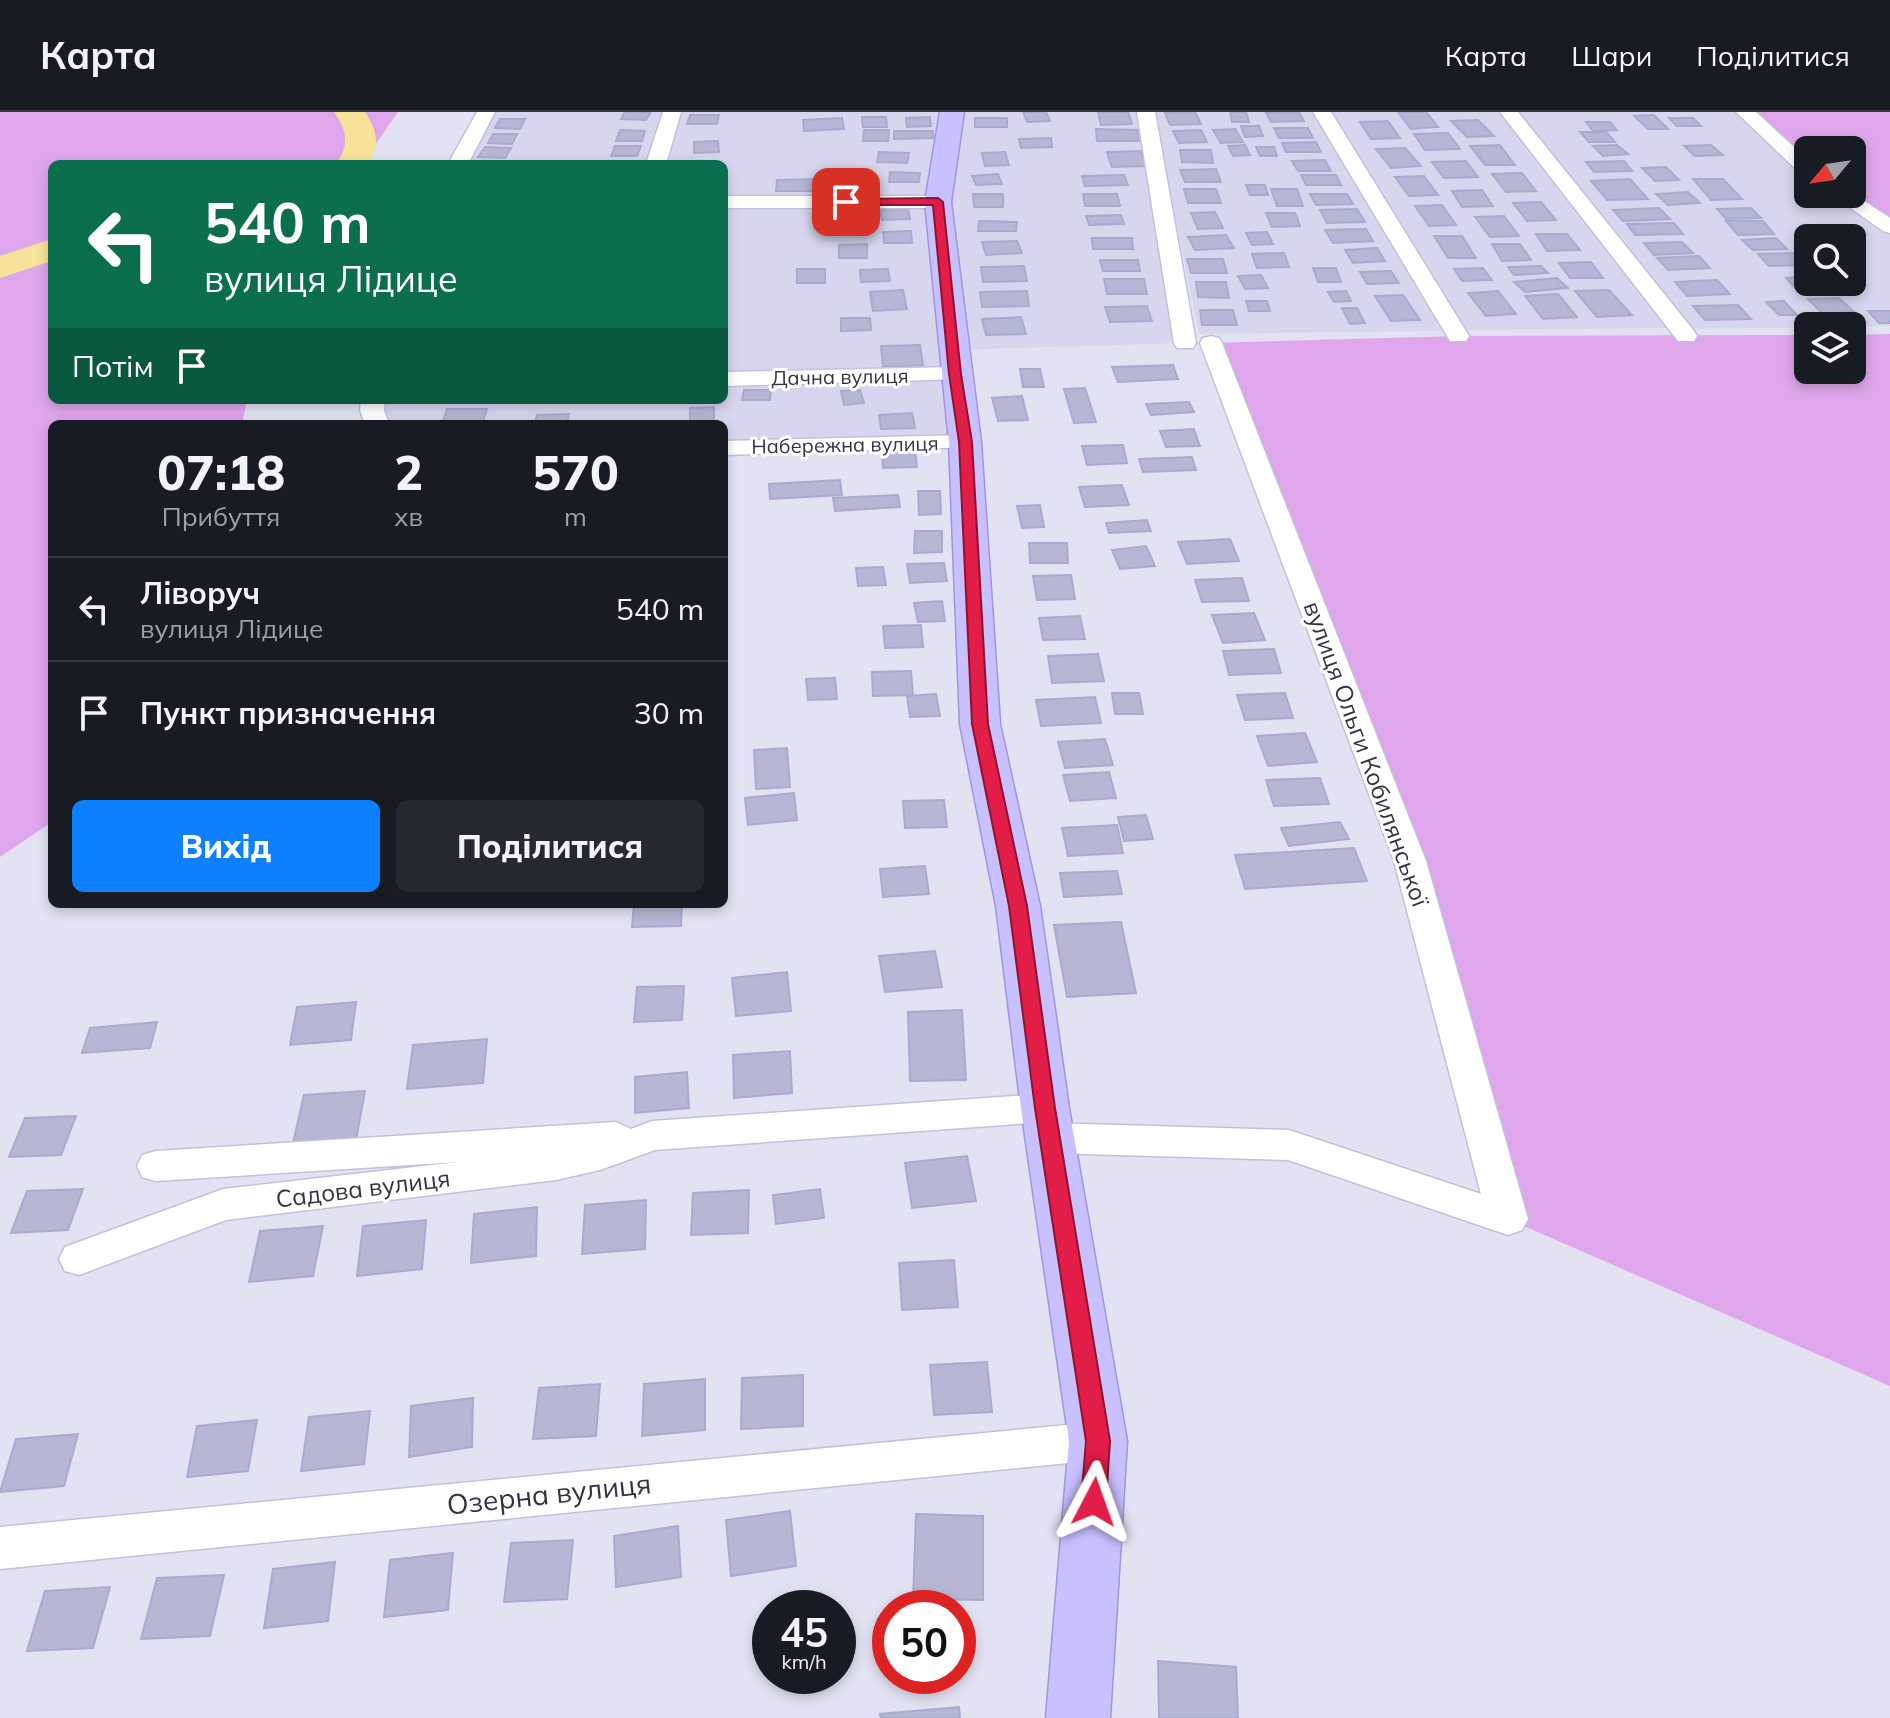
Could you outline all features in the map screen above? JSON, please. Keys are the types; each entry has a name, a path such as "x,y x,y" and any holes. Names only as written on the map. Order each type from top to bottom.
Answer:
{"main road":[{"path":"952,112 938,202 965,442 980,724 1018,906 1048,1123 1098,1441 1078,1718"}],"street":[{"path":"460,160 486,112"},
{"path":"657,160 672,112"},
{"name":"вулиця Ольги Кобилянської","path":"1146,112 1198,343 1410,861 1508,1219"},
{"path":"1322,112 1458,336"},
{"path":"1509,112 1686,336"},
{"path":"1745,112 1794,157"},
{"path":"728,202 938,202"},
{"path":"1862,208 1890,227"},
{"name":"Дачна вулиця","path":"728,379 955,374"},
{"name":"Набережна вулиця","path":"728,448 965,442"},
{"name":"Садова вулиця","path":"156,1166 576,1138 1048,1123 1289,1145 1508,1219"},
{"name":"Садова вулиця","path":"79,1259 223,1205 556,1165 600,1155 652,1136"},
{"name":"Озерна вулиця","path":"0,1548 1098,1441"}],"shaded area":[{"path":"0,112 398,112 365,160 48,160 48,404 246,404 243,420 48,420 48,825 0,857"},
{"path":"486,112 1146,112 1185,343 953,350 965,442 728,448 728,420 376,420 374,404 728,404 728,160 460,160"},
{"path":"1154,112 1502,112 1669,328 1199,334"},
{"path":"1516,112 1743,112 1794,160 1794,208 1859,208 1890,229 1890,326 1866,326 1866,312 1794,312 1794,327 1691,329"},
{"path":"1745,112 1890,112 1890,227 1866,206 1866,136 1794,136 1794,157"},
{"path":"1890,334 1890,1386 1508,1219 1410,861 1211,343 1458,336 1794,335 1794,384 1866,384 1866,335"}],"building":[{"path":"625,112 651,112 646,120 621,119"},
{"path":"1023,112 1046,112 1050,121 1027,122"},
{"path":"1098,112 1128,112 1132,124 1101,125"},
{"path":"1195,112 1201,124 1170,125 1165,113"},
{"path":"1230,112 1246,112 1249,122 1232,122"},
{"path":"1299,112 1304,121 1271,122 1266,113"},
{"path":"1398,112 1426,112 1438,127 1411,129"},
{"path":"690,115 719,115 717,124 687,124"},
{"path":"1654,115 1668,129 1648,129 1634,116"},
{"path":"862,117 886,117 887,127 863,127"},
{"path":"930,117 931,126 907,127 906,118"},
{"path":"842,118 844,129 804,131 803,120"},
{"path":"975,118 1007,118 1007,127 975,127"},
{"path":"1669,118 1693,118 1701,126 1677,126"},
{"path":"500,119 525,119 520,129 495,128"},
{"path":"1478,120 1494,136 1467,137 1451,121"},
{"path":"1388,121 1400,138 1371,139 1360,122"},
{"path":"1586,122 1610,122 1617,130 1593,131"},
{"path":"1241,126 1259,126 1263,136 1245,137"},
{"path":"1274,128 1308,128 1313,138 1279,138"},
{"path":"1096,129 1137,130 1139,141 1097,141"},
{"path":"1235,129 1243,142 1221,143 1213,130"},
{"path":"620,130 645,131 642,141 616,141"},
{"path":"864,130 889,130 888,141 863,141"},
{"path":"1201,130 1207,142 1179,143 1173,131"},
{"path":"894,131 933,131 933,138 894,139"},
{"path":"1580,132 1606,132 1615,142 1589,142"},
{"path":"1448,133 1460,149 1425,150 1414,134"},
{"path":"493,134 517,134 512,144 488,143"},
{"path":"1051,138 1052,147 1021,148 1019,139"},
{"path":"718,141 719,152 694,153 694,142"},
{"path":"1316,142 1321,152 1286,152 1282,143"},
{"path":"1245,145 1250,155 1233,156 1228,146"},
{"path":"1500,145 1515,165 1485,165 1470,146"},
{"path":"1617,145 1628,154 1603,156 1593,146"},
{"path":"1711,145 1723,155 1695,156 1684,146"},
{"path":"615,146 641,146 637,156 611,156"},
{"path":"485,147 511,148 505,158 478,157"},
{"path":"1256,147 1274,147 1277,156 1260,156"},
{"path":"1405,148 1421,166 1391,168 1376,149"},
{"path":"1180,150 1211,150 1213,163 1182,162"},
{"path":"1141,151 1147,166 1112,167 1107,152"},
{"path":"879,152 909,153 907,163 877,162"},
{"path":"1005,152 1009,165 985,166 982,153"},
{"path":"1325,160 1331,171 1298,171 1292,161"},
{"path":"1466,161 1478,177 1444,178 1432,162"},
{"path":"1624,161 1632,171 1594,172 1586,162"},
{"path":"1666,167 1679,180 1655,181 1642,168"},
{"path":"1216,169 1221,182 1185,182 1180,170"},
{"path":"890,172 920,173 919,182 889,182"},
{"path":"1522,173 1536,191 1506,192 1492,174"},
{"path":"998,174 1002,184 976,185 972,176"},
{"path":"1124,175 1128,185 1085,186 1082,176"},
{"path":"1301,175 1336,175 1341,185 1306,185"},
{"path":"1424,176 1438,195 1409,196 1395,177"},
{"path":"815,179 815,191 776,191 777,180"},
{"path":"1630,179 1648,199 1607,200 1591,181"},
{"path":"1693,179 1723,179 1742,199 1711,200"},
{"path":"835,180 858,180 857,192 834,192"},
{"path":"1246,185 1265,185 1268,195 1250,195"},
{"path":"1184,189 1216,189 1221,203 1188,203"},
{"path":"1271,189 1297,189 1303,206 1277,206"},
{"path":"1482,190 1493,206 1462,207 1452,191"},
{"path":"1688,192 1700,203 1668,205 1656,194"},
{"path":"973,194 1003,194 1003,207 974,207"},
{"path":"1083,194 1117,194 1120,206 1085,206"},
{"path":"1310,194 1347,194 1353,204 1316,205"},
{"path":"1541,202 1556,220 1527,221 1513,203"},
{"path":"1442,205 1456,225 1429,226 1415,206"},
{"path":"1659,208 1670,219 1623,221 1613,210"},
{"path":"1751,208 1761,218 1726,219 1717,209"},
{"path":"908,209 910,219 882,220 880,210"},
{"path":"1357,209 1365,222 1327,223 1320,210"},
{"path":"1215,212 1223,228 1198,229 1191,213"},
{"path":"1266,213 1295,213 1300,226 1272,227"},
{"path":"1121,215 1124,224 1089,225 1086,216"},
{"path":"1504,216 1519,236 1490,237 1475,217"},
{"path":"979,221 1017,222 1016,231 978,231"},
{"path":"1726,221 1763,221 1774,234 1738,235"},
{"path":"1674,223 1683,234 1635,235 1627,224"},
{"path":"1366,229 1373,241 1333,243 1325,230"},
{"path":"911,231 912,243 884,243 883,232"},
{"path":"1267,232 1273,244 1252,245 1246,233"},
{"path":"1536,234 1567,234 1580,250 1547,251"},
{"path":"1226,235 1234,248 1195,250 1188,237"},
{"path":"1434,236 1462,236 1476,258 1448,258"},
{"path":"1092,238 1132,238 1133,249 1093,249"},
{"path":"1776,238 1787,249 1753,250 1742,240"},
{"path":"1017,241 1022,253 986,255 982,242"},
{"path":"1682,242 1693,253 1654,255 1644,243"},
{"path":"867,244 867,258 839,258 839,245"},
{"path":"1492,244 1520,244 1531,260 1502,261"},
{"path":"1377,248 1385,261 1353,263 1345,250"},
{"path":"1284,253 1289,267 1257,268 1252,254"},
{"path":"1794,253 1794,265 1769,266 1758,254"},
{"path":"1699,256 1710,268 1668,270 1657,258"},
{"path":"1187,259 1223,259 1227,273 1191,273"},
{"path":"1100,260 1138,260 1140,271 1103,271"},
{"path":"1591,262 1603,278 1570,278 1559,263"},
{"path":"1024,266 1027,281 983,282 981,267"},
{"path":"1541,266 1548,273 1514,275 1508,267"},
{"path":"1313,268 1336,268 1341,282 1318,282"},
{"path":"1483,268 1492,280 1462,281 1454,269"},
{"path":"797,269 825,269 825,283 797,283"},
{"path":"888,269 890,281 861,282 860,270"},
{"path":"1391,271 1399,283 1367,284 1360,272"},
{"path":"1261,275 1268,288 1245,289 1238,276"},
{"path":"1557,278 1568,288 1525,292 1514,282"},
{"path":"1104,279 1144,279 1147,294 1107,294"},
{"path":"1717,280 1730,294 1687,296 1675,282"},
{"path":"1196,282 1226,282 1229,298 1198,297"},
{"path":"903,290 907,309 873,311 870,292"},
{"path":"1609,290 1632,315 1597,317 1575,291"},
{"path":"1027,291 1029,306 982,307 980,292"},
{"path":"1346,291 1351,301 1334,302 1328,292"},
{"path":"1498,291 1516,314 1486,316 1468,293"},
{"path":"1558,294 1577,317 1543,319 1525,296"},
{"path":"1403,295 1420,320 1391,321 1375,296"},
{"path":"1839,298 1854,312 1821,312 1808,299"},
{"path":"1246,301 1267,301 1270,311 1249,311"},
{"path":"1784,301 1794,315 1779,315 1766,302"},
{"path":"1738,305 1751,319 1705,320 1693,306"},
{"path":"1147,306 1152,321 1110,322 1105,307"},
{"path":"1342,308 1357,308 1365,323 1350,324"},
{"path":"1200,310 1233,310 1237,325 1202,325"},
{"path":"1868,311 1890,311 1890,323 1879,323"},
{"path":"1021,317 1026,334 986,335 982,319"},
{"path":"841,318 870,318 871,330 841,331"},
{"path":"920,345 923,365 883,367 881,346"},
{"path":"1173,365 1178,379 1118,382 1112,367"},
{"path":"1020,369 1040,369 1044,387 1023,387"},
{"path":"1085,388 1096,422 1074,423 1064,389"},
{"path":"744,390 771,390 770,400 742,400"},
{"path":"860,390 864,403 844,405 841,391"},
{"path":"1022,396 1028,420 998,421 992,398"},
{"path":"1189,402 1194,412 1151,415 1146,404"},
{"path":"714,407 714,420 690,420 690,408"},
{"path":"447,409 487,409 483,420 443,420"},
{"path":"912,413 915,428 881,429 879,415"},
{"path":"569,414 568,420 536,420 537,415"},
{"path":"1194,429 1200,446 1166,447 1160,431"},
{"path":"1123,445 1127,463 1087,465 1082,446"},
{"path":"915,450 917,467 883,468 882,451"},
{"path":"1192,457 1196,470 1143,472 1139,459"},
{"path":"840,480 842,495 770,499 769,484"},
{"path":"1122,485 1129,505 1085,507 1079,487"},
{"path":"918,491 940,491 941,514 919,515"},
{"path":"898,495 900,507 835,511 833,498"},
{"path":"1040,505 1044,527 1022,528 1017,506"},
{"path":"1147,520 1151,531 1109,533 1106,523"},
{"path":"915,531 942,531 942,552 914,553"},
{"path":"1230,539 1239,561 1187,564 1178,542"},
{"path":"1029,543 1067,543 1068,563 1030,563"},
{"path":"1146,546 1155,566 1120,569 1112,550"},
{"path":"944,563 947,581 910,583 907,564"},
{"path":"883,567 886,585 858,586 856,568"},
{"path":"1071,575 1075,599 1037,600 1033,576"},
{"path":"1242,578 1249,601 1202,602 1195,580"},
{"path":"942,601 945,621 918,622 914,603"},
{"path":"1254,613 1265,640 1223,643 1212,615"},
{"path":"1080,616 1085,639 1043,640 1039,618"},
{"path":"921,625 923,647 885,648 883,626"},
{"path":"1274,649 1281,673 1229,675 1223,651"},
{"path":"1098,654 1104,681 1052,683 1048,656"},
{"path":"911,671 913,695 873,696 872,672"},
{"path":"835,678 837,699 808,700 806,679"},
{"path":"1112,693 1139,693 1143,714 1115,714"},
{"path":"1285,693 1293,718 1245,720 1237,695"},
{"path":"936,694 940,716 910,717 907,696"},
{"path":"1095,697 1101,723 1041,726 1036,700"},
{"path":"1305,733 1317,762 1268,766 1257,736"},
{"path":"1105,739 1113,765 1065,768 1058,742"},
{"path":"787,748 790,787 756,789 754,750"},
{"path":"1109,772 1116,798 1070,801 1063,775"},
{"path":"1320,778 1329,804 1274,806 1266,780"},
{"path":"794,793 797,820 748,825 745,798"},
{"path":"944,800 947,827 905,828 903,801"},
{"path":"1146,815 1153,839 1124,841 1118,817"},
{"path":"1340,822 1349,839 1289,846 1281,828"},
{"path":"1117,825 1123,853 1068,856 1062,828"},
{"path":"1354,848 1367,881 1245,889 1235,855"},
{"path":"925,866 929,894 883,897 880,869"},
{"path":"1117,871 1122,894 1064,897 1060,873"},
{"path":"634,908 682,908 681,926 632,927"},
{"path":"1121,922 1136,993 1067,997 1054,925"},
{"path":"935,951 942,987 885,992 879,956"},
{"path":"787,972 791,1011 736,1016 732,978"},
{"path":"684,986 682,1020 634,1022 637,987"},
{"path":"356,1002 351,1040 290,1045 297,1007"},
{"path":"962,1010 966,1080 910,1081 908,1012"},
{"path":"157,1022 150,1048 82,1053 90,1028"},
{"path":"487,1039 483,1083 407,1089 413,1045"},
{"path":"790,1051 792,1093 734,1098 733,1055"},
{"path":"687,1072 689,1108 635,1113 635,1077"},
{"path":"365,1091 356,1140 293,1143 304,1095"},
{"path":"76,1116 61,1155 9,1157 25,1118"},
{"path":"967,1156 976,1201 912,1208 905,1163"},
{"path":"83,1189 68,1230 11,1233 27,1191"},
{"path":"820,1189 824,1218 776,1224 773,1195"},
{"path":"749,1190 748,1233 691,1235 693,1193"},
{"path":"646,1200 645,1249 582,1254 585,1205"},
{"path":"537,1207 536,1256 471,1263 474,1214"},
{"path":"426,1220 422,1269 357,1276 363,1226"},
{"path":"323,1226 313,1276 249,1282 260,1231"},
{"path":"954,1260 958,1307 902,1310 899,1263"},
{"path":"987,1362 992,1412 934,1415 930,1365"},
{"path":"803,1375 803,1426 741,1429 742,1378"},
{"path":"705,1379 705,1430 642,1436 644,1384"},
{"path":"600,1384 596,1436 533,1439 539,1388"},
{"path":"473,1398 472,1447 409,1457 411,1406"},
{"path":"370,1411 364,1464 301,1471 309,1417"},
{"path":"257,1420 248,1471 187,1477 197,1426"},
{"path":"78,1434 64,1486 0,1492 16,1439"},
{"path":"790,1511 796,1566 731,1576 726,1520"},
{"path":"916,1514 983,1516 983,1600 976,1600 976,1590 913,1590"},
{"path":"678,1526 681,1577 616,1587 614,1536"},
{"path":"573,1540 567,1599 504,1602 511,1543"},
{"path":"453,1553 448,1610 384,1617 390,1560"},
{"path":"335,1562 328,1621 264,1628 273,1569"},
{"path":"224,1575 210,1636 141,1639 157,1578"},
{"path":"110,1587 93,1648 27,1651 45,1591"},
{"path":"1158,1661 1236,1667 1238,1718 1159,1718"},
{"path":"959,1707 960,1718 881,1718 880,1714"}],"waterway":[{"path":"349,112 360,130 360,152 355,160"},
{"path":"0,268 48,250"}],"route":[{"path":"846,202 938,202 965,442 980,724 1018,906 1045,1108 1098,1441 1094,1502"}]}
